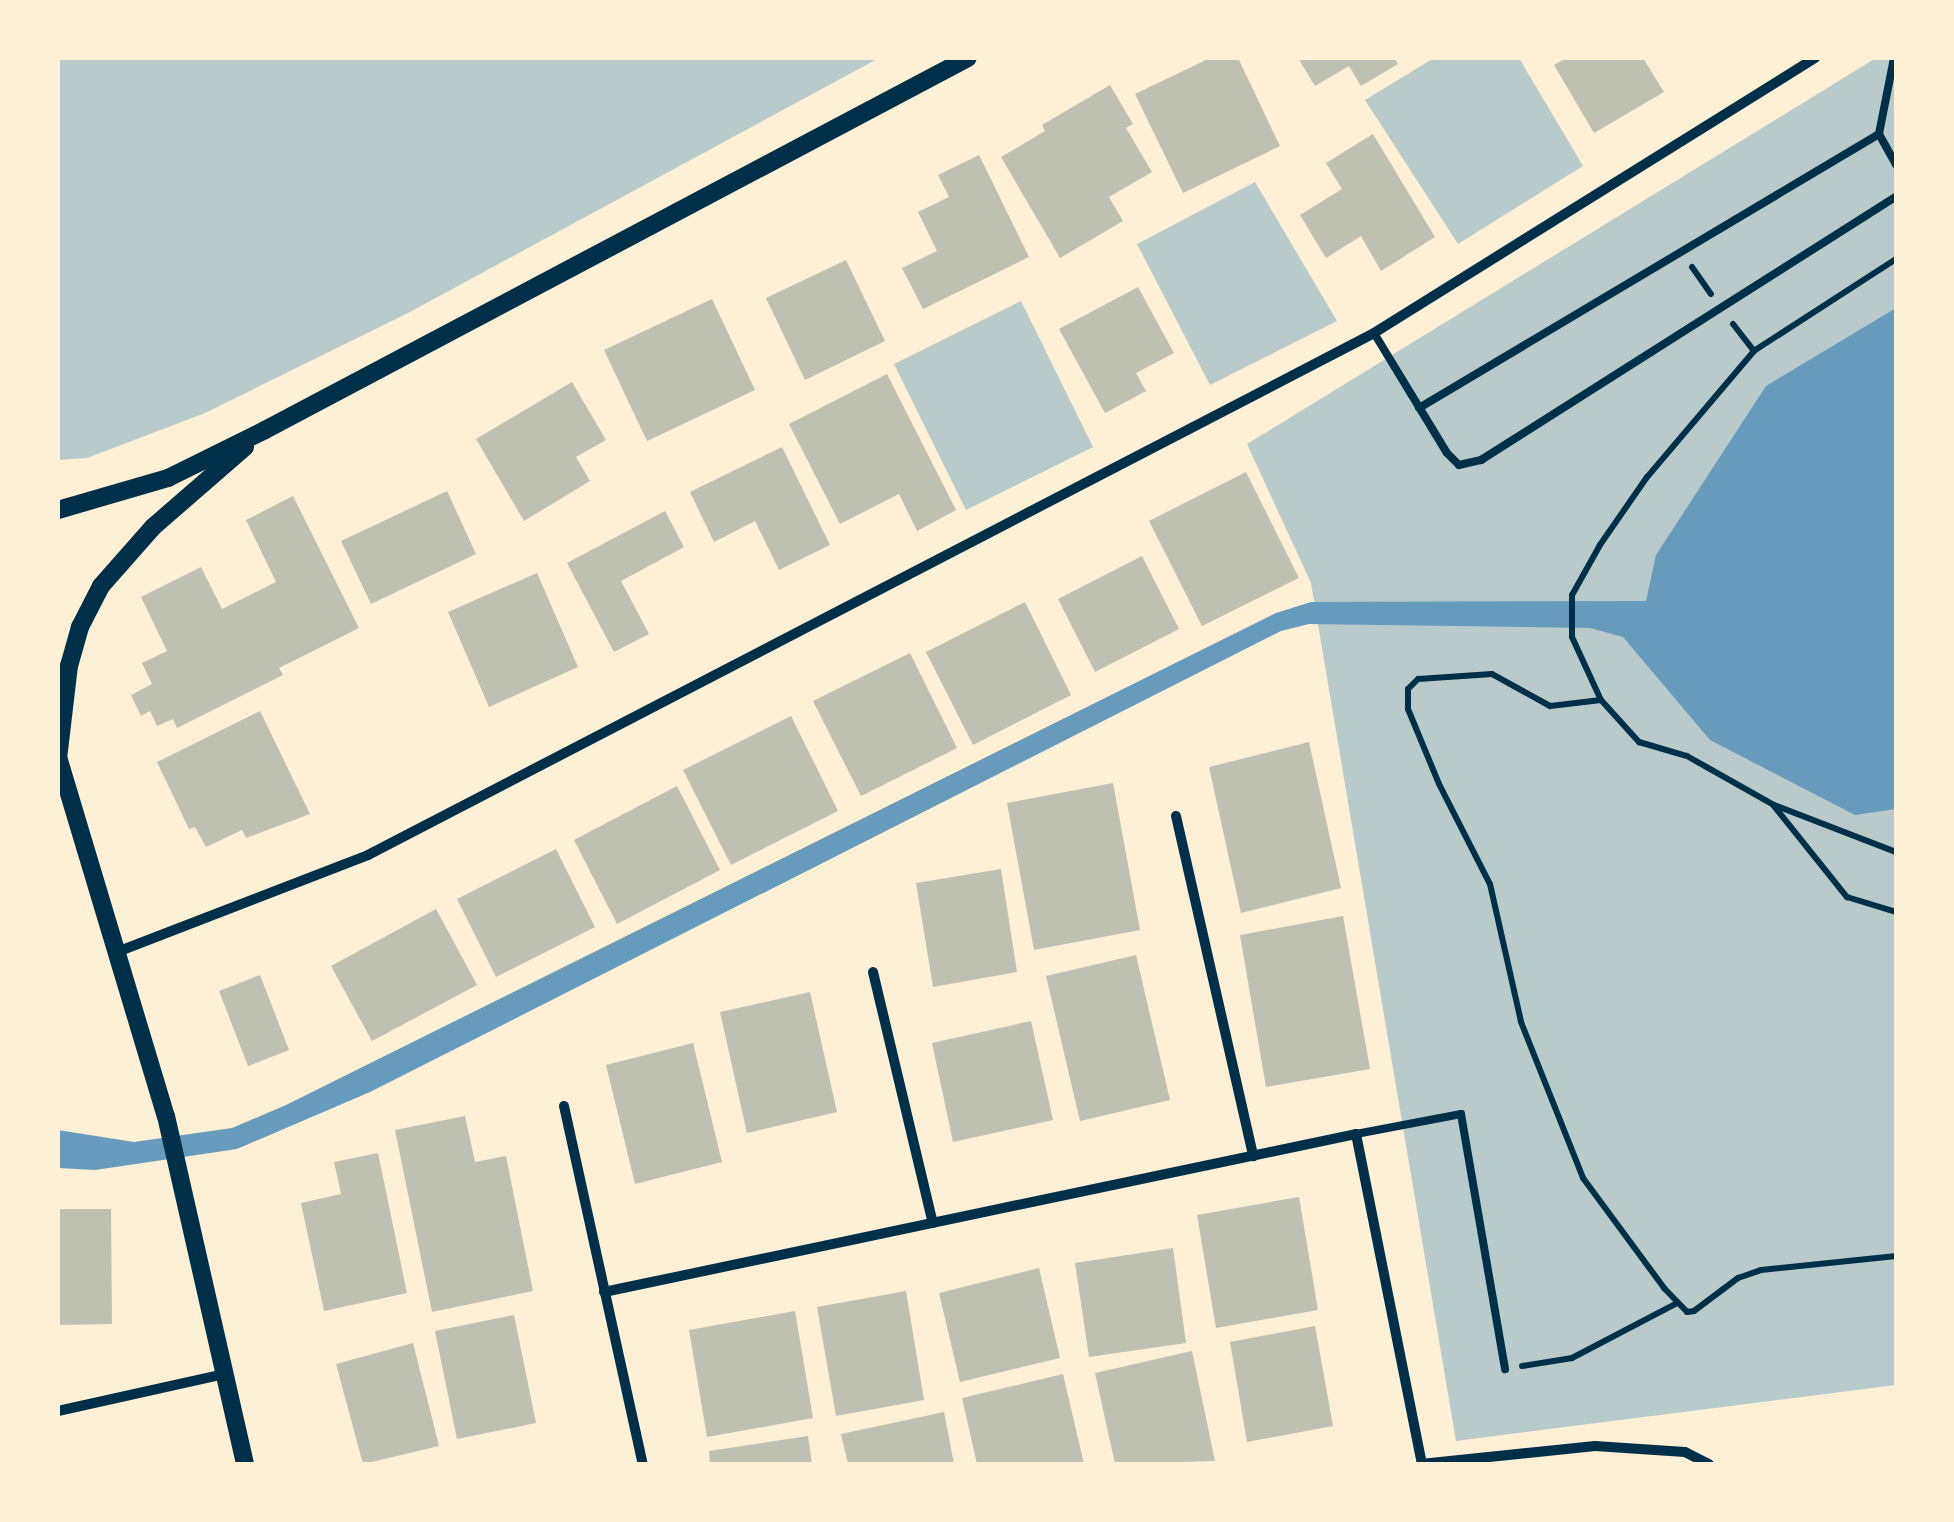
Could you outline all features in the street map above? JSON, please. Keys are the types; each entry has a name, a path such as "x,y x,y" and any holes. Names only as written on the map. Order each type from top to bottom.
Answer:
{"street":[{"path":"58,510 168,478 968,58"},
{"path":"116,952 368,855 1374,333 1816,58"},
{"path":"244,1464 166,1116 58,758 69,666 80,627 101,586 153,528 264,430"},
{"path":"1176,816 1253,1156"},
{"path":"873,972 933,1223"},
{"path":"564,1106 643,1464"},
{"path":"604,1292 1356,1134 1422,1464 1595,1446 1685,1452 1710,1464"},
{"path":"58,1411 224,1374"}],"lane":[{"path":"1894,58 1879,134 1896,165"},
{"path":"1419,408 1879,134"},
{"path":"1374,333 1446,453 1459,464 1481,460 1896,197"},
{"path":"1356,1134 1461,1114 1505,1368"}],"path":[{"path":"1896,259 1754,351 1647,477 1600,545 1572,596 1572,637 1601,700 1639,742 1687,756 1774,805 1896,852"},
{"path":"1601,700 1550,706 1492,674 1418,679 1408,689 1408,709 1490,884 1521,1022 1583,1178 1677,1303 1694,1311 1738,1278 1761,1270 1896,1256"},
{"path":"1774,805 1847,897 1896,912"},
{"path":"1505,1368 1572,1358 1677,1303"}],"shaded area":[{"path":"58,58 879,58 408,313 205,413 87,458 58,460"},
{"path":"1434,58 1519,58 1583,166 1458,244 1365,100"},
{"path":"1876,58 1896,58 1896,1385 1456,1441 1311,583 1247,444"},
{"path":"1255,182 1337,321 1210,385 1137,244"},
{"path":"1021,301 1093,447 966,510 894,364"}],"water":[{"path":"1896,308 1896,809 1855,815 1710,740 1623,637 1590,628 1309,624 1281,631 370,1092 237,1149 95,1170 58,1168 58,1130 134,1142 232,1128 286,1105 1276,613 1311,602 1646,601 1656,555 1766,386"}],"building":[{"path":"1210,58 1238,58 1280,146 1183,193 1135,94"},
{"path":"1298,58 1394,58 1398,64 1361,86 1349,66 1315,86"},
{"path":"1566,58 1643,58 1664,92 1594,133 1554,65"},
{"path":"1110,85 1133,124 1126,128 1152,172 1109,197 1123,221 1060,258 1001,157 1045,131 1042,125"},
{"path":"1373,134 1435,237 1381,271 1361,236 1326,258 1300,215 1342,189 1326,163"},
{"path":"979,155 1029,257 923,309 902,268 937,251 918,212 949,197 938,175"},
{"path":"846,260 885,341 805,380 766,298"},
{"path":"1138,287 1174,353 1136,373 1146,391 1105,413 1059,329"},
{"path":"712,299 755,390 647,441 604,350"},
{"path":"887,374 956,510 917,531 899,494 840,524 789,424"},
{"path":"572,382 606,440 576,457 590,481 524,521 476,439"},
{"path":"782,447 830,545 779,570 755,521 714,542 690,492"},
{"path":"1246,472 1299,578 1202,626 1149,521"},
{"path":"447,491 476,554 371,604 341,541"},
{"path":"293,496 359,628 279,668 283,675 177,728 173,719 157,726 150,711 141,716 131,695 152,684 142,663 167,651 141,597 201,567 222,609 276,582 246,520"},
{"path":"665,511 684,547 621,581 649,634 614,652 567,563"},
{"path":"1142,556 1179,629 1095,672 1058,599"},
{"path":"537,573 578,667 489,707 448,612"},
{"path":"1025,602 1071,695 973,745 926,652"},
{"path":"910,653 957,748 861,796 813,701"},
{"path":"260,711 310,814 246,838 242,830 206,847 195,827 189,829 157,762"},
{"path":"791,716 838,811 731,865 683,770"},
{"path":"1309,742 1341,888 1241,913 1209,767"},
{"path":"1113,783 1140,930 1034,950 1007,803"},
{"path":"677,786 720,870 617,924 574,840"},
{"path":"556,849 595,927 496,977 457,899"},
{"path":"1001,869 1017,972 933,987 916,883"},
{"path":"436,909 477,985 372,1041 331,966"},
{"path":"1343,916 1370,1069 1266,1087 1240,935"},
{"path":"1136,955 1170,1100 1080,1121 1046,976"},
{"path":"260,975 289,1050 248,1066 219,991"},
{"path":"810,992 837,1112 747,1133 720,1012"},
{"path":"1031,1021 1053,1120 953,1142 932,1043"},
{"path":"693,1043 722,1162 635,1184 606,1065"},
{"path":"465,1116 475,1162 506,1156 533,1291 432,1312 395,1130"},
{"path":"378,1153 407,1293 324,1311 301,1203 341,1194 334,1162"},
{"path":"1299,1197 1318,1310 1216,1328 1197,1215"},
{"path":"58,1209 111,1209 112,1324 58,1325"},
{"path":"1173,1248 1186,1343 1089,1357 1075,1263"},
{"path":"1039,1268 1060,1358 960,1382 939,1293"},
{"path":"906,1291 924,1400 836,1416 817,1307"},
{"path":"795,1311 813,1418 707,1437 689,1330"},
{"path":"514,1315 536,1423 457,1439 435,1331"},
{"path":"1315,1326 1333,1426 1247,1442 1230,1342"},
{"path":"413,1343 439,1446 363,1464 336,1364"},
{"path":"1192,1351 1215,1461 1115,1464 1095,1373"},
{"path":"1063,1374 1084,1464 977,1464 962,1398"},
{"path":"944,1412 954,1464 848,1464 841,1434"},
{"path":"808,1436 812,1464 710,1464 709,1451"}]}
